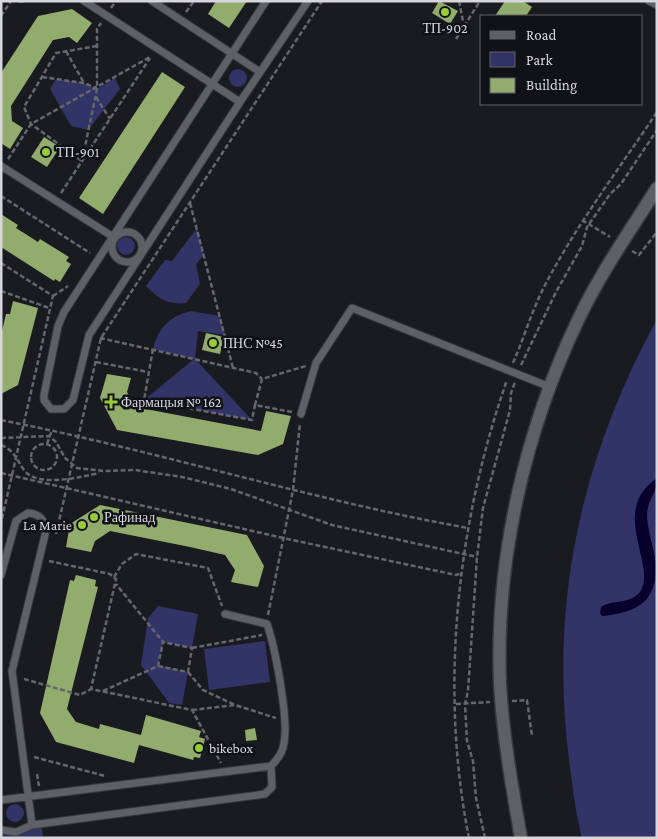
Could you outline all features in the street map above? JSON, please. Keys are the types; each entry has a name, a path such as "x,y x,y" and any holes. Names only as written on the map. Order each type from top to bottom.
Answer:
{"street":[{"path":"522,838 508,759 500,684 503,588 519,493 530,445 550,387 579,317 605,270 657,188"}],"lane":[{"path":"84,1 240,102"},
{"path":"152,1 260,72"},
{"path":"266,1 114,238 64,312 58,326 44,395 44,400 51,409 64,409 73,400 89,335 308,1"},
{"path":"649,1 657,6"},
{"path":"2,167 114,238"},
{"path":"123,232 134,233 141,240 142,251 140,255 136,259 126,262 116,258 112,248 114,238 123,232"},
{"path":"301,414 316,363 352,308 550,387"},
{"path":"1,575 16,521 28,512 41,517 45,523 45,535 12,671 32,825"},
{"path":"1,830 16,832 32,825 265,794 272,787 271,766 283,748 285,721 274,643 267,624 225,614"},
{"path":"1,800 271,766"}],"path":[{"path":"1,16 11,1"},
{"path":"19,2 24,1"},
{"path":"54,542 101,338 322,1"},
{"path":"459,1 464,26"},
{"path":"456,39 480,1"},
{"path":"97,46 97,89 82,161 31,124 24,107 56,53 97,46"},
{"path":"56,201 156,48"},
{"path":"66,51 84,83"},
{"path":"2,167 31,124 97,89 150,57"},
{"path":"42,77 84,83 97,89"},
{"path":"96,96 110,119"},
{"path":"469,838 461,798 456,722 455,639 463,556 476,483 488,433 510,370 544,287 582,220 614,177 657,112"},
{"path":"1,196 90,253"},
{"path":"190,203 233,368"},
{"path":"1,262 53,296 1,523"},
{"path":"1,291 49,308"},
{"path":"89,335 256,373 262,379"},
{"path":"153,350 144,400 252,420 262,379"},
{"path":"95,362 148,372"},
{"path":"262,379 316,363"},
{"path":"255,405 301,414 293,490 267,624"},
{"path":"1,420 78,436 293,490 468,528"},
{"path":"47,444 52,430"},
{"path":"1,438 49,436 56,442 65,458 72,464 87,470 104,472"},
{"path":"47,444 56,451 57,462 50,470 41,471 32,464 31,453 38,445 47,444"},
{"path":"1,445 11,450 24,470 38,480 69,479 104,472 135,470 182,477 231,489 332,526 463,556 477,557"},
{"path":"38,480 41,471"},
{"path":"1,473 283,538 456,575 462,573"},
{"path":"225,614 208,568 136,554 122,564 114,577 116,584 163,642 192,648 270,633"},
{"path":"47,568 49,559 114,577"},
{"path":"91,690 116,584"},
{"path":"158,666 163,642"},
{"path":"188,672 192,648"},
{"path":"101,691 158,666 188,672 203,690 235,705 285,721"},
{"path":"22,673 24,689"},
{"path":"22,679 80,694 91,690 101,691 192,710 235,705"},
{"path":"192,710 221,763"},
{"path":"32,747 38,786"},
{"path":"34,757 106,777"}],"green space":[{"path":"238,69 246,74 247,78 242,86 238,87 230,82 229,78 234,70"},
{"path":"115,78 120,89 88,130 71,126 50,89 56,79 84,83 97,89"},
{"path":"197,228 204,254 196,265 200,284 186,303 168,302 146,286 165,260 172,261"},
{"path":"126,237 133,239 135,246 133,253 126,255 119,253 117,246 119,239"},
{"path":"191,311 220,316 225,335 198,331 195,359 252,420 144,400 194,359 153,349 158,335 166,324 177,316"},
{"path":"657,319 657,838 582,838 572,785 564,708 563,649 568,592 576,536 590,481 608,426 630,372"},
{"path":"158,606 198,614 192,648 163,642 158,665 188,672 182,705 169,703 141,665 148,618"},
{"path":"265,641 270,682 209,690 204,649"},
{"path":"15,804 22,806 24,813 22,820 15,822 8,820 6,813 8,806"},
{"path":"42,827 43,838 1,838 1,833 12,835"}],"shaded area":[{"path":"657,478 656,488 647,514 656,563 656,577 653,588 648,597 634,608 614,615 602,616 600,613 601,607 631,599 640,592 644,580 635,522 636,506 643,492"}],"building":[{"path":"216,1 247,1 229,28 208,14"},
{"name":"ТП-902","path":"439,1 458,11 450,24 432,13"},
{"path":"505,1 523,1 532,7 527,15 496,15"},
{"path":"72,9 92,23 77,43 69,37 53,40 11,106 12,121 23,128 10,149 1,143 1,73 38,16"},
{"path":"162,72 185,87 103,214 79,198"},
{"name":"ТП-901","path":"44,137 60,147 47,167 31,157"},
{"path":"1,214 18,225 16,228 38,242 40,239 69,257 66,261 71,264 60,282 55,279 54,281 1,247"},
{"path":"13,301 38,308 18,385 1,394 1,335 6,314 10,314"},
{"name":"ПНС №45","path":"206,333 224,337 220,354 202,350"},
{"path":"107,374 131,378 127,392 135,407 261,431 266,411 291,416 283,444 258,455 117,430 100,398"},
{"path":"100,505 247,535 264,566 258,587 231,582 235,570 225,555 190,547 110,531 95,541 91,552 66,547 70,524"},
{"path":"76,575 96,580 95,586 98,587 67,709 76,722 99,729 100,724 141,735 146,715 201,731 199,737 205,739 200,758 194,757 193,760 139,745 134,763 56,742 40,713 70,580 74,581"},
{"path":"255,728 257,740 246,741 245,730"}],"place":[{"name":"ТП-902","path":"445,12"},
{"name":"ТП-901","path":"46,152"},
{"name":"ПНС №45","path":"213,343"},
{"name":"Фармацыя № 162","path":"111,402"},
{"name":"Рафинад","path":"94,517"},
{"name":"La Marie","path":"82,525"},
{"name":"bikebox","path":"199,748"}]}
